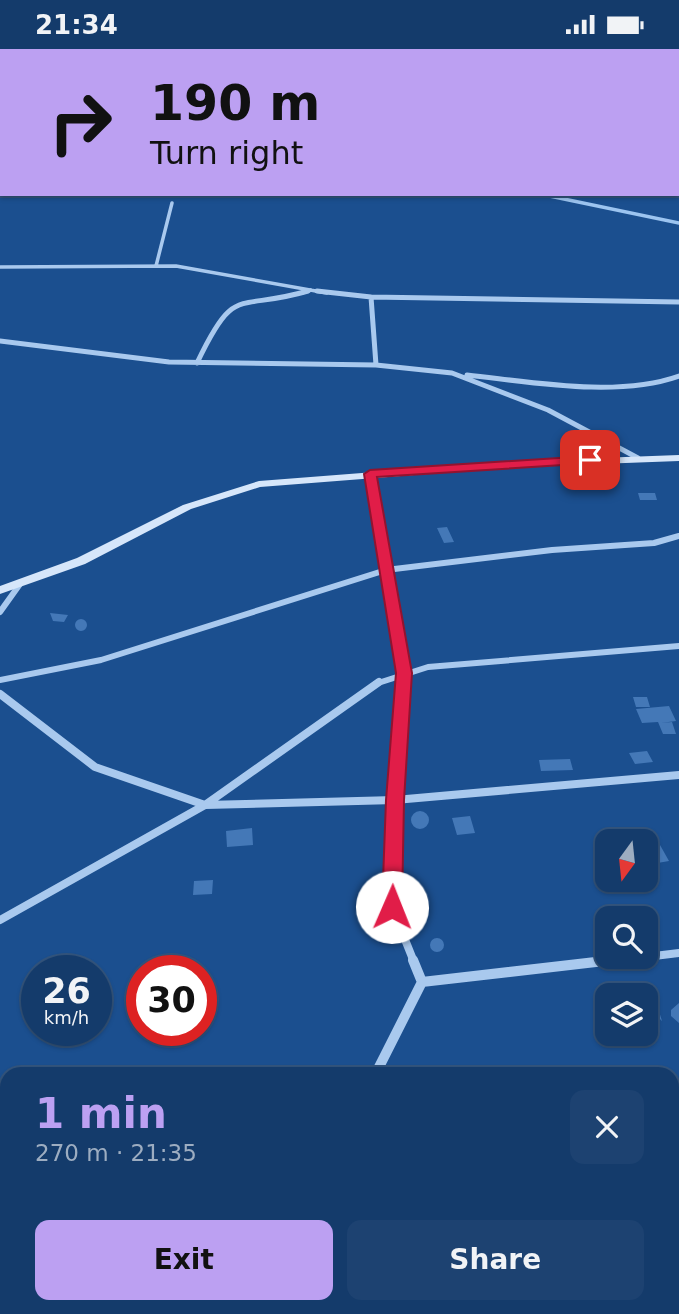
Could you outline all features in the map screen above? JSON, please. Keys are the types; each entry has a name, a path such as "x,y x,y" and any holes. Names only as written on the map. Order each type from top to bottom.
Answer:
{"main road":[{"path":"0,590 81,561 187,507 225,492 259,484 370,474 638,458 679,458"}],"street":[{"path":"665,49 679,49"},
{"path":"156,266 172,203"},
{"path":"0,267 156,266 211,270 312,290 371,297 548,302 679,302"},
{"path":"197,363 221,317 237,304 297,296 312,290"},
{"path":"371,297 376,365"},
{"path":"0,341 197,363 376,365 587,388 623,384 651,386 679,376"},
{"path":"452,373 548,410 638,458"},
{"path":"370,474 404,673 395,800 392,907 422,982 379,1067"},
{"path":"0,680 101,660 386,570 552,550 654,543 679,535"},
{"path":"0,612 20,584"},
{"path":"0,920 205,804 377,683 428,667 679,646"},
{"path":"0,694 95,767 205,804 395,800 679,775"},
{"path":"658,955 679,953"},
{"path":"422,982 595,963"}],"building":[{"path":"612,463 616,469 586,471 583,464"},
{"path":"638,493 655,493 657,500 640,500"},
{"path":"447,527 454,542 444,543 437,528"},
{"path":"50,613 68,615 64,622 53,621"},
{"path":"81,619 87,625 81,631 75,625"},
{"path":"633,697 647,697 650,707 636,707"},
{"path":"669,706 676,721 661,723 672,722 676,734 663,734 658,722 642,723 636,709"},
{"path":"647,751 653,762 635,764 629,753"},
{"path":"570,759 573,770 541,771 539,760"},
{"path":"420,811 426,814 429,820 426,826 420,829 414,826 411,820 414,814"},
{"path":"470,816 475,833 457,835 452,818"},
{"path":"252,828 253,845 227,847 226,831"},
{"path":"660,845 669,861 658,863"},
{"path":"213,880 212,894 193,895 194,881"},
{"path":"434,938 440,938 444,945 440,952 434,952 430,948 430,942"},
{"path":"679,1003 679,1023 671,1016 671,1010"}],"waterway":[{"path":"550,196 679,223"}],"route":[{"path":"392,907 395,800 404,673 370,474 590,460"}]}
